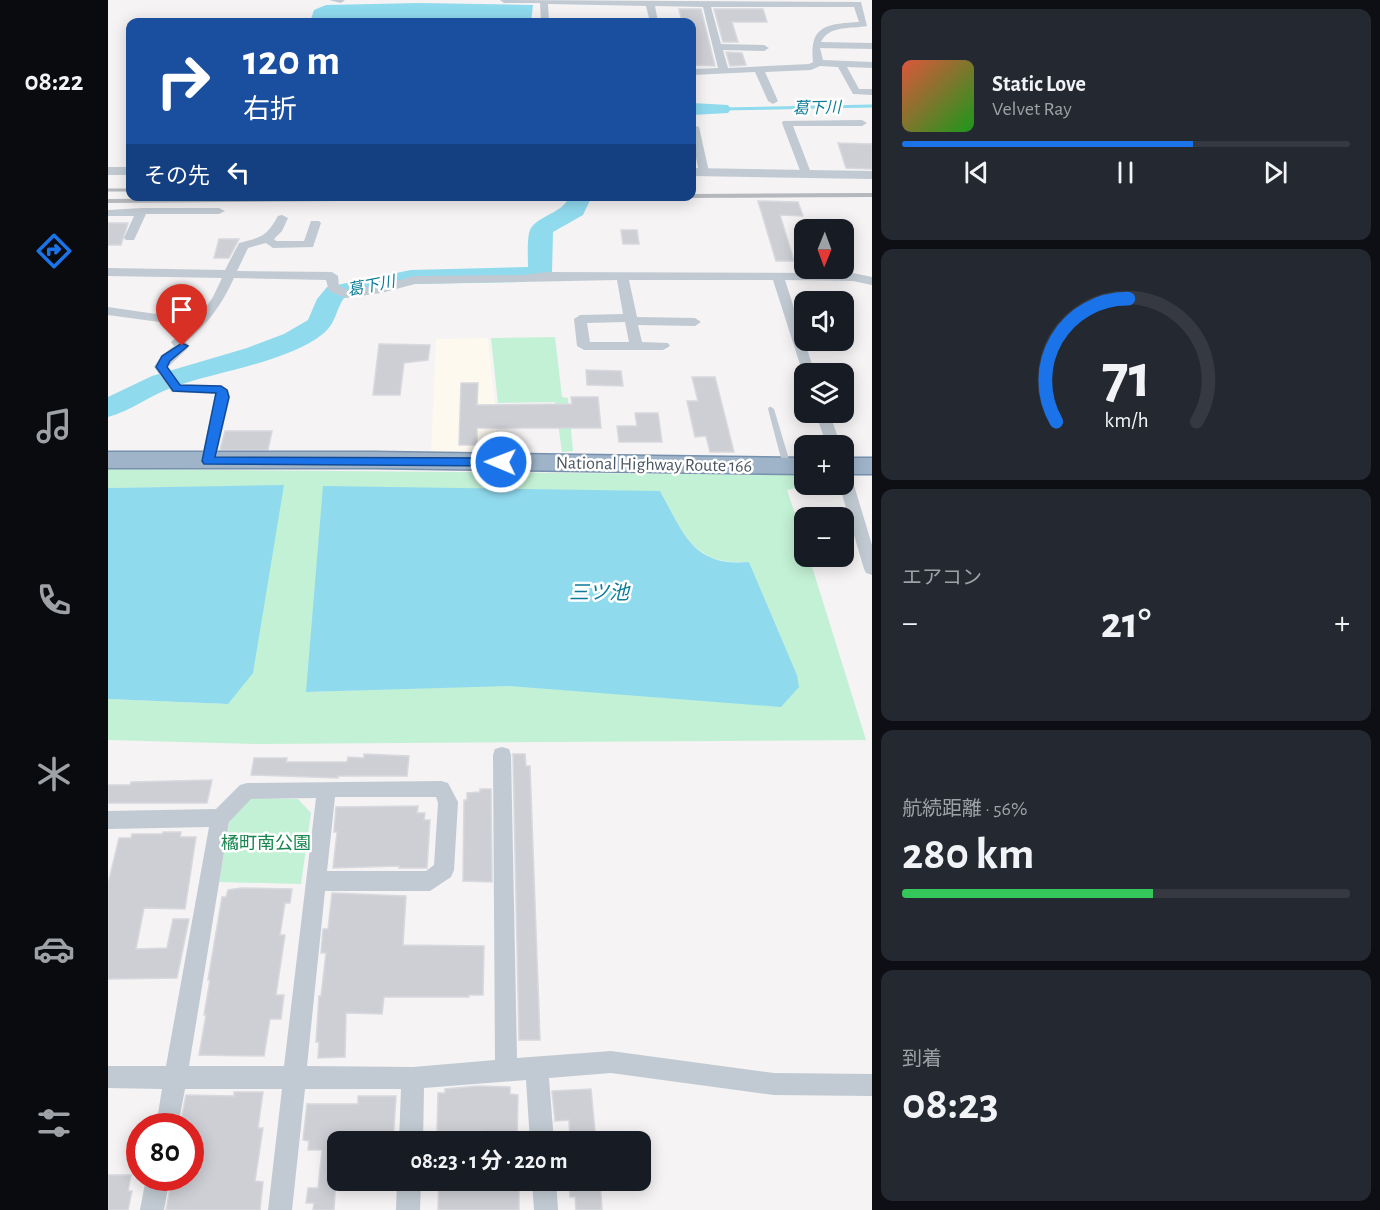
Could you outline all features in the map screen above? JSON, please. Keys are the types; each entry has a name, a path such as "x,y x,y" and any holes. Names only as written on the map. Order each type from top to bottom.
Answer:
{"highway":[{"name":"National Highway Route 166","path":"108,460 373,460 794,466"},
{"path":"854,466 872,466"}],"street":[{"path":"333,0 341,0"},
{"path":"507,0 858,4 864,24 834,27 819,37 816,45 818,63"},
{"path":"544,0 545,18"},
{"path":"650,2 653,18"},
{"path":"712,2 717,47 724,71"},
{"path":"841,16 862,16"},
{"path":"816,45 872,46"},
{"path":"717,47 764,48"},
{"path":"696,72 806,68 818,63 872,65"},
{"path":"841,64 856,92 872,92"},
{"path":"759,70 773,101"},
{"path":"806,173 787,123 862,123"},
{"path":"696,150 698,172 872,175"},
{"path":"108,171 126,171"},
{"path":"108,213 219,211"},
{"path":"130,238 141,213"},
{"path":"208,461 223,397 221,390 177,389 161,367 166,358 182,346 178,342 200,324 219,297 243,246 269,240 275,234 282,218"},
{"path":"269,240 273,244 309,245 315,223"},
{"path":"109,275 230,273 332,276 333,288 346,294 415,280 622,276 853,278 872,281"},
{"path":"622,276 636,346"},
{"path":"778,277 805,363"},
{"path":"108,311 200,324"},
{"path":"663,346 584,346 580,319 695,322"},
{"path":"849,495 856,525 872,569"},
{"path":"502,755 506,1070"},
{"path":"280,1210 326,789"},
{"path":"169,1113 220,818 247,791 441,789 448,801 444,870 430,880 315,882"},
{"path":"108,820 220,818"},
{"path":"108,1077 413,1078 611,1062 774,1084 872,1084"},
{"path":"537,1068 541,1131"},
{"path":"411,1131 413,1078"},
{"path":"152,1210 156,1191"},
{"path":"408,1210 409,1191"},
{"path":"545,1191 546,1210"}],"lane":[{"path":"771,409 794,461"}],"shaded area":[{"path":"488,338 497,452 431,452 436,339"}],"green space":[{"path":"555,337 562,397 568,398 573,451 562,452 555,402 498,403 491,338"},
{"path":"108,469 794,475 794,488 787,490 794,511 794,567 812,567 866,740 258,744 108,740 108,699 228,704 284,486 108,488","holes":["660,491 692,544 714,558 730,562 749,562 797,675 306,692"]},
{"name":"橘町南公園","path":"249,799 298,799 311,813 301,884 219,882 231,813"}],"water":[{"path":"419,3 533,5 531,18 311,18 314,10 326,5"},
{"path":"284,485 253,673 228,704 108,699 108,488"},
{"name":"三ツ池","path":"323,486 660,491 684,533 702,553 714,559 749,562 797,675 799,687 781,707 509,686 306,692"}],"building":[{"path":"679,9 701,9 715,66 696,65 696,18 681,18"},
{"path":"714,9 763,9 767,22 732,22 738,42 723,42"},
{"path":"726,52 742,53 746,65 730,66"},
{"path":"838,143 872,144 872,169 846,168"},
{"path":"758,201 798,202 803,216 780,215 794,261 776,261"},
{"path":"108,223 128,223 121,245 108,245"},
{"path":"621,230 637,230 639,244 623,244"},
{"path":"219,239 239,239 229,258 214,258"},
{"path":"379,344 430,345 428,360 404,363 400,395 373,395"},
{"path":"586,370 621,371 623,386 587,385"},
{"path":"692,377 715,377 734,452 710,452 706,436 695,437 687,401 698,401"},
{"path":"461,383 478,383 477,405 572,404 571,397 598,397 601,428 477,428 477,445 459,445"},
{"path":"635,413 658,413 662,442 619,442 617,426 637,426"},
{"path":"225,431 272,431 268,450 220,450"},
{"path":"364,754 409,756 407,776 338,776 338,778 251,775 254,758 287,758 286,762 347,762 348,757 364,758"},
{"path":"513,754 525,754 526,766 530,766 540,1040 519,1040"},
{"path":"212,780 207,803 108,803 108,785 130,785 131,782"},
{"path":"480,789 491,789 492,882 463,881 464,800 467,800 467,793 480,792"},
{"path":"418,806 417,813 425,813 424,820 430,820 427,868 399,868 399,866 333,868 337,832 334,832 336,807"},
{"path":"163,832 181,832 180,837 196,837 185,909 144,908 136,949 167,948 173,919 189,919 177,978 108,979 108,884 119,838 131,838 132,834 162,834"},
{"path":"292,889 290,903 285,903 280,935 285,935 276,995 284,995 281,1019 270,1019 264,1056 199,1055 206,1015 204,1015 210,980 208,980 222,897 226,897 228,890"},
{"path":"332,893 406,896 403,945 484,946 483,995 384,997 382,1014 346,1013 345,1057 318,1058 319,1042 316,1042 319,996 321,996 326,953 321,953 323,929 328,929"},
{"path":"478,1086 510,1087 510,1094 518,1095 517,1131 437,1131 438,1093 445,1093 445,1089"},
{"path":"591,1089 595,1131 570,1131 569,1120 555,1121 552,1091"},
{"path":"234,1092 263,1092 258,1128 263,1128 255,1181 263,1182 260,1210 166,1210 170,1191 204,1191 204,1113 183,1113 186,1095 234,1096"},
{"path":"358,1096 396,1096 394,1131 327,1131 327,1191 335,1191 334,1210 313,1210 314,1203 306,1203 308,1188 318,1188 322,1150 308,1150 309,1141 303,1140 307,1104 358,1104"},
{"path":"108,1175 126,1175 126,1191 132,1191 128,1210 108,1210"},
{"path":"439,1191 519,1191 519,1210 438,1210"},
{"path":"570,1191 601,1191 602,1210 576,1210 575,1197 570,1197"}],"waterway":[{"name":"葛下川","path":"721,109 872,106"},
{"name":"葛下川","path":"696,109 721,109"},
{"name":"葛下川","path":"108,408 162,382 256,354 293,340 317,326 325,314 332,295 336,292 411,277 522,275 540,272 541,232 544,227 575,210 579,201"}],"railway":[{"path":"108,190 126,190"},
{"path":"696,196 872,195"},
{"path":"727,196 872,195"},
{"path":"108,201 126,201"}],"route":[{"path":"182,346 166,358 161,367 177,389 221,390 223,397 208,461 501,462"}]}
